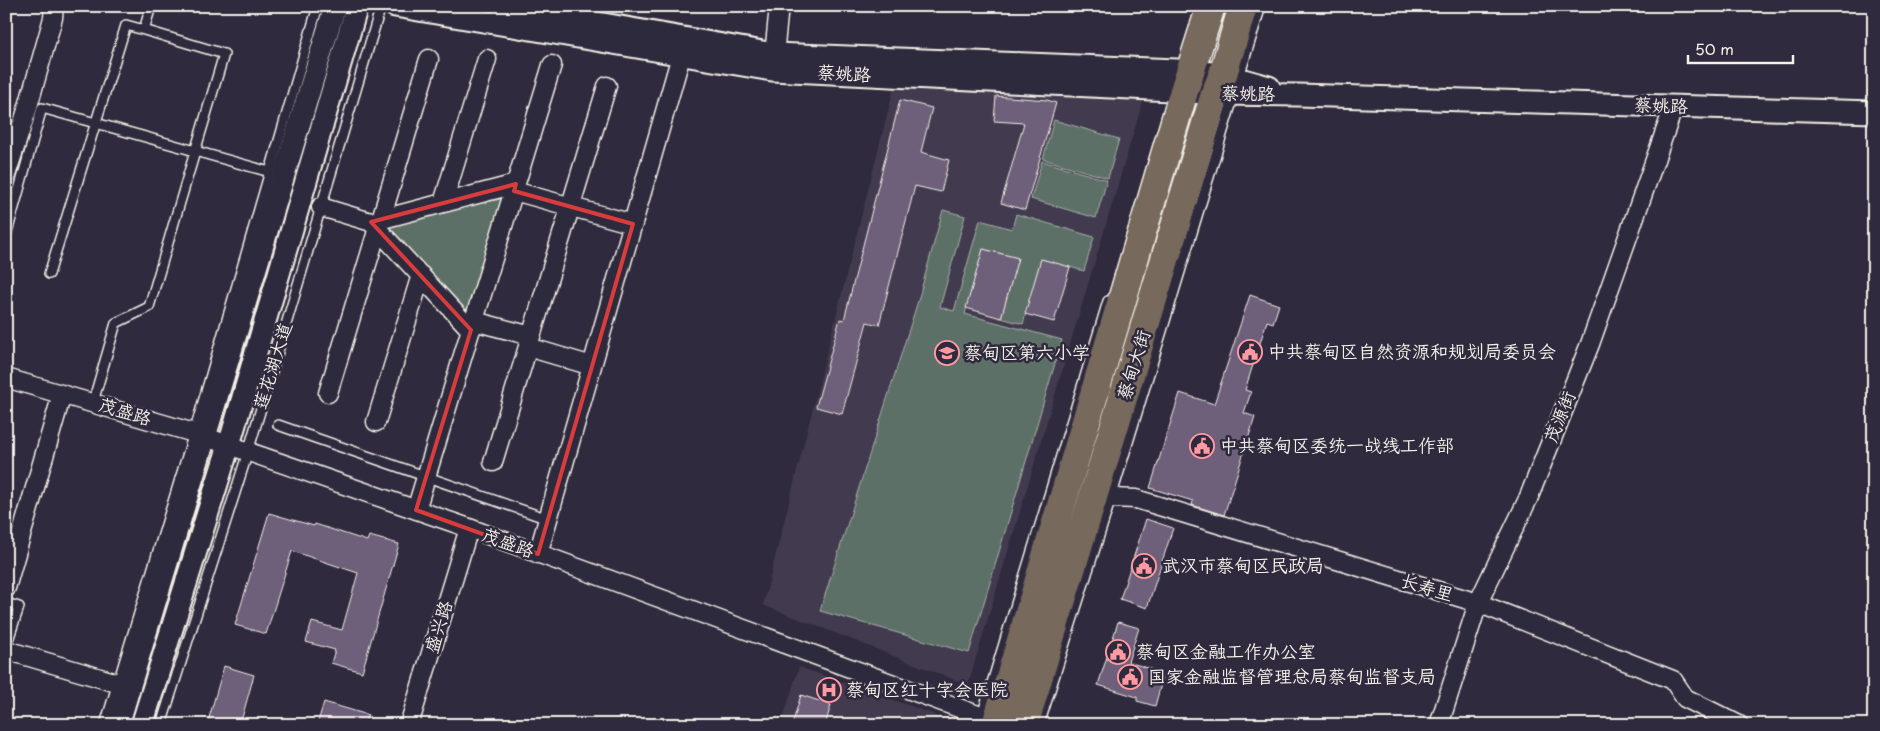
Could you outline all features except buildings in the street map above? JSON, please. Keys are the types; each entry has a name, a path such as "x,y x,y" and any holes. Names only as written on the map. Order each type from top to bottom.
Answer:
{"main road":[{"name":"蔡甸大街","path":"992,723 1178,80 1212,6"},
{"name":"蔡甸大街","path":"1024,725 1103,495 1228,85 1243,6"}],"street":[{"path":"6,175 48,37 54,6"},
{"path":"118,725 200,435 335,6"},
{"name":"莲花湖大道","path":"142,725 238,448 357,6"},
{"name":"蔡姚路","path":"394,6 684,47 773,62 1178,80 1298,95 1874,112"},
{"name":"蔡姚路","path":"501,6 684,47"},
{"path":"773,62 779,6"},
{"path":"538,554 684,47"},
{"path":"328,393 377,223 429,58"},
{"path":"443,204 487,59"},
{"path":"416,510 552,65"},
{"path":"493,462 606,86"},
{"name":"茂源街","path":"1439,725 1478,603 1528,499 1586,353 1674,106"},
{"path":"321,207 377,223 443,204 515,187 570,206 633,224"},
{"path":"377,223 472,326 529,342 592,366"},
{"path":"376,422 422,274"},
{"name":"茂盛路","path":"6,378 200,435 469,528 992,723"},
{"path":"6,588 62,394"},
{"name":"长寿里","path":"1103,495 1136,499 1478,603 1674,680 1685,698 1740,725"},
{"name":"盛兴路","path":"409,725 469,528"},
{"path":"6,648 117,683"}],"lane":[{"path":"144,30 151,6"},
{"path":"105,725 117,683 200,435 270,172 318,6"},
{"name":"莲花湖大道","path":"161,725 238,448 321,207 381,6"},
{"path":"1228,85 1261,6"},
{"path":"49,274 126,25 224,54 149,307 116,322 93,402"},
{"path":"6,236 42,108 270,172"},
{"path":"992,723 1111,290"},
{"path":"278,425 548,518"},
{"path":"1039,725 1103,495"},
{"path":"6,603 20,607 6,648"}],"highlighted area":[{"path":"516,184 514,191 633,224 538,554 416,510 471,330 371,222"}],"shaded area":[{"name":"蔡甸区第六小学","path":"894,87 1143,101 968,685 763,605"},
{"name":"蔡甸区红十字会医院","path":"799,667 933,714 946,725 781,725"}],"green space":[{"path":"1054,120 1119,139 1108,178 1043,159"},
{"path":"1042,161 1107,180 1096,218 1031,199"},
{"path":"506,198 470,315 382,224"},
{"path":"943,210 965,216 940,307 954,311 980,220 1012,229 1016,214 1094,237 1084,271 1041,259 1023,324 1001,318 1018,258 983,249 965,314 1062,340 969,653 820,611 918,301"}],"place":[{"name":"中共蔡甸区自然资源和规划局委员会","path":"1250,352"},
{"name":"蔡甸区第六小学","path":"947,353"},
{"name":"中共蔡甸区委统一战线工作部","path":"1202,446"},
{"name":"武汉市蔡甸区民政局","path":"1144,566"},
{"name":"蔡甸区金融工作办公室","path":"1118,652"},
{"name":"国家金融监督管理总局蔡甸监督支局","path":"1130,677"},
{"name":"蔡甸区红十字会医院","path":"829,690"}]}
